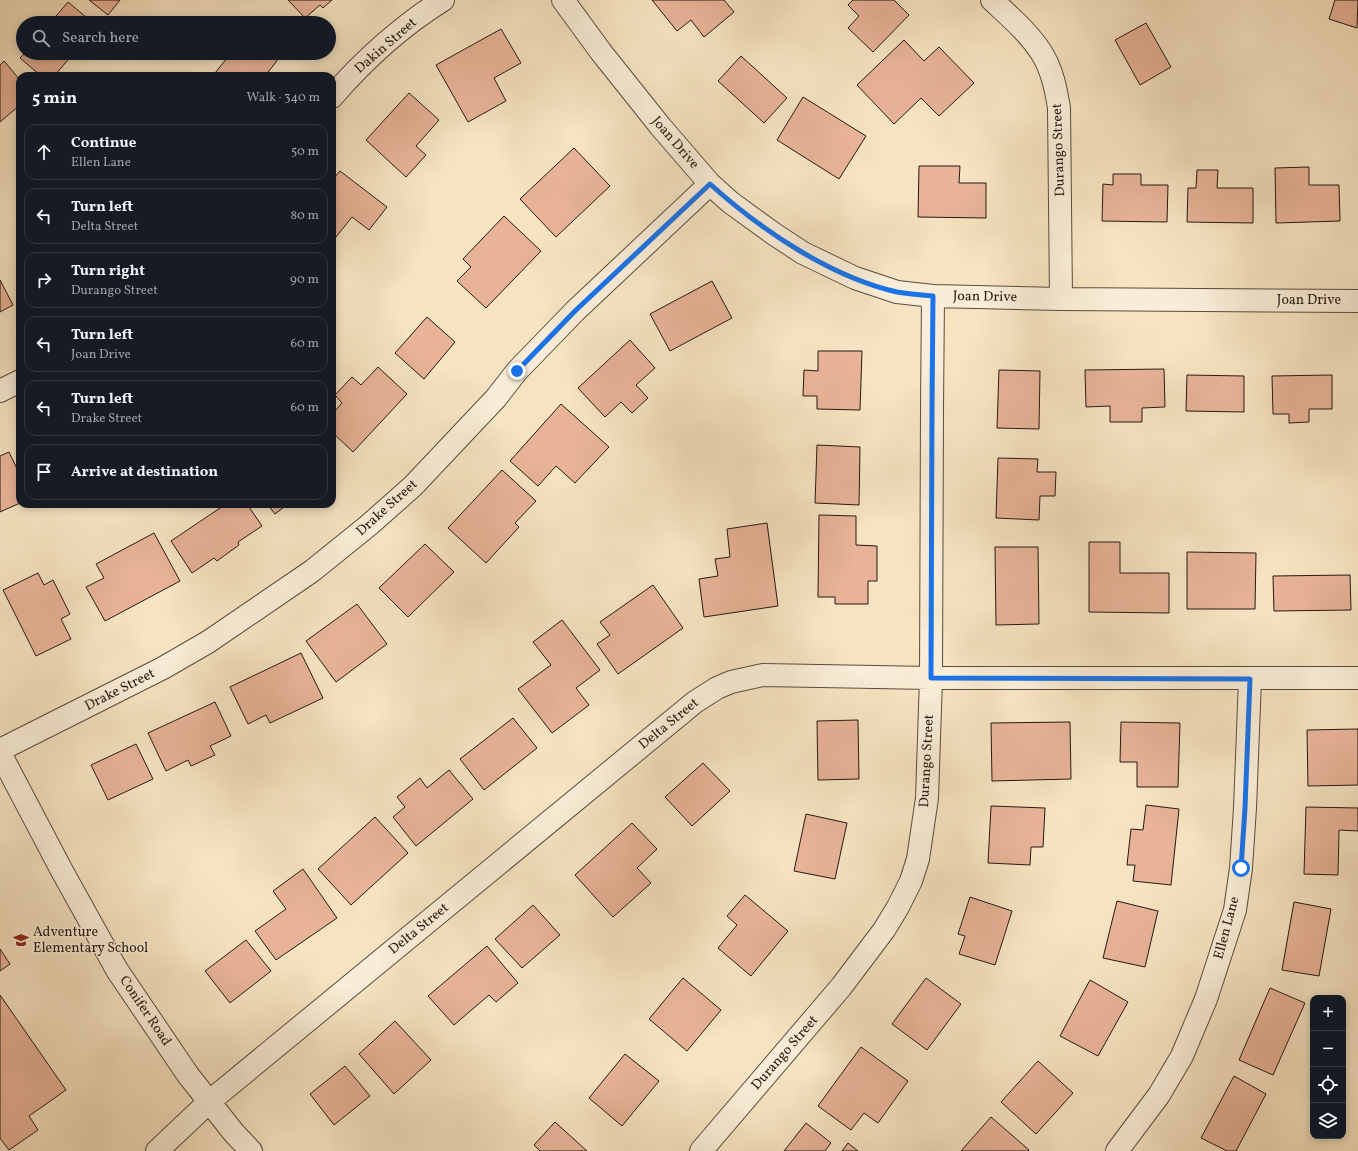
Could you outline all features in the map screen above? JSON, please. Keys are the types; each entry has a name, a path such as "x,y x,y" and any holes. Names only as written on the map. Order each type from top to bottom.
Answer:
{"street":[{"name":"Dakin Street","path":"336,92 401,30 443,0"},
{"name":"Joan Drive","path":"563,0 606,58 660,126 710,184 736,206 803,253 855,278 897,292 933,296 1061,299 1358,301"},
{"name":"Durango Street","path":"992,0 1026,34 1041,52 1049,68 1056,89 1059,108 1061,299"},
{"name":"Drake Street","path":"0,750 163,668 208,642 312,571 369,525 413,486 496,398 517,371 575,311 710,184"},
{"name":"Durango Street","path":"701,1151 841,987 884,930 898,907 918,859 927,798 931,678 933,296"},
{"path":"0,391 16,383"},
{"name":"Delta Street","path":"157,1151 210,1101 695,702 717,688 731,682 764,676 931,678 1358,678"},
{"name":"Ellen Lane","path":"1117,1151 1160,1095 1182,1056 1206,999 1235,910 1241,868 1245,808 1250,679"},
{"name":"Conifer Road","path":"0,753 62,871 117,970 188,1074 251,1151"}],"building":[{"path":"89,0 120,0 108,15"},
{"path":"288,0 332,0 323,8 320,5 307,16 303,16"},
{"path":"652,0 724,0 734,12 704,37 691,20 677,31"},
{"path":"853,0 894,0 909,15 873,52 848,28 859,16 848,5"},
{"path":"1335,0 1358,0 1357,28 1329,19"},
{"path":"68,2 85,16 56,16"},
{"path":"1146,23 1171,67 1140,85 1115,40"},
{"path":"501,29 521,63 494,78 506,101 468,122 436,65"},
{"path":"904,40 924,61 939,47 974,83 939,116 921,98 894,124 857,85"},
{"path":"741,56 787,98 764,123 718,81"},
{"path":"22,60 68,60 57,72 36,72"},
{"path":"225,60 278,60 268,72 216,72"},
{"path":"4,61 16,75 16,108 0,122 0,65"},
{"path":"409,93 439,120 416,146 426,155 406,177 366,140"},
{"path":"803,97 866,136 839,179 777,140"},
{"path":"574,148 610,186 556,237 520,199"},
{"path":"919,166 960,166 959,183 986,183 986,218 918,217"},
{"path":"1309,167 1309,185 1339,185 1340,221 1276,223 1275,168"},
{"path":"1197,170 1218,170 1217,188 1253,188 1253,223 1187,222 1188,188 1196,188"},
{"path":"340,171 387,207 369,230 352,217 336,237 336,176"},
{"path":"1113,174 1141,174 1141,185 1168,185 1167,222 1102,221 1103,184 1113,185"},
{"path":"504,216 541,251 486,308 457,281 471,267 463,259"},
{"path":"0,280 13,305 0,312"},
{"path":"712,281 732,318 670,351 650,314"},
{"path":"427,317 455,342 424,379 395,353"},
{"path":"630,340 655,368 636,385 648,398 632,413 621,402 605,417 578,388"},
{"path":"818,351 862,351 860,410 817,409 817,396 803,396 804,370 818,371"},
{"path":"378,367 407,394 353,452 336,436 336,410 342,403 336,396 336,394 352,377 361,385"},
{"path":"1164,369 1165,407 1142,408 1142,422 1110,422 1110,406 1086,407 1085,370"},
{"path":"999,370 1040,371 1039,429 997,428"},
{"path":"1187,375 1244,376 1244,412 1186,411"},
{"path":"1332,375 1332,409 1309,409 1309,422 1289,423 1289,414 1273,414 1272,376"},
{"path":"561,404 609,447 575,483 556,466 538,486 510,461"},
{"path":"817,445 860,447 859,505 815,503"},
{"path":"9,452 16,467 16,505 0,512 0,456"},
{"path":"998,458 1038,459 1037,472 1056,472 1055,496 1040,496 1039,520 996,518"},
{"path":"502,470 536,501 515,523 519,527 486,563 448,528"},
{"path":"220,508 250,508 262,526 238,542 239,545 217,561 214,558 192,573 171,541"},
{"path":"270,508 283,508 275,514"},
{"path":"819,515 856,516 856,545 877,546 877,581 868,581 868,604 835,604 835,597 818,597"},
{"path":"767,523 778,606 704,617 699,579 718,576 715,559 730,557 727,529"},
{"path":"154,533 180,581 105,621 86,587 104,578 96,564"},
{"path":"1089,542 1120,542 1120,573 1169,573 1169,613 1089,612"},
{"path":"425,544 454,572 408,617 379,588"},
{"path":"995,547 1038,547 1039,624 996,625"},
{"path":"1187,552 1256,553 1255,609 1187,609"},
{"path":"38,573 44,585 53,580 70,614 61,619 71,639 36,656 3,590"},
{"path":"1350,575 1351,610 1274,611 1273,576"},
{"path":"653,585 683,628 618,674 597,644 610,635 600,622"},
{"path":"357,604 387,644 336,682 306,641"},
{"path":"562,620 600,670 576,688 589,705 552,733 518,689 551,665 533,642"},
{"path":"301,653 323,698 270,723 266,715 248,724 230,687"},
{"path":"215,702 231,736 210,746 215,755 191,766 188,760 166,771 148,733"},
{"path":"513,718 537,748 484,790 460,759"},
{"path":"858,720 859,779 818,780 817,721"},
{"path":"1070,722 1071,779 992,781 991,723"},
{"path":"1121,722 1180,723 1178,787 1137,787 1137,762 1120,762"},
{"path":"1358,729 1358,785 1308,786 1307,730"},
{"path":"136,744 153,779 108,800 91,765"},
{"path":"703,763 730,791 692,826 665,797"},
{"path":"449,770 473,799 416,846 393,817 405,807 397,797 420,778 427,788"},
{"path":"1146,805 1179,809 1171,885 1133,881 1135,865 1127,865 1131,829 1143,830"},
{"path":"991,806 1045,808 1043,847 1031,847 1030,865 988,863"},
{"path":"1306,807 1358,808 1358,831 1339,830 1338,875 1304,874"},
{"path":"806,814 847,823 835,879 794,871"},
{"path":"375,817 408,853 351,905 318,869"},
{"path":"632,823 657,849 637,868 651,883 613,917 575,875"},
{"path":"303,869 337,918 276,960 255,931 286,909 273,891"},
{"path":"745,895 788,931 751,976 718,948 737,925 727,916"},
{"path":"970,897 1012,911 995,965 959,954 965,936 958,934"},
{"path":"1117,901 1158,911 1145,967 1103,958"},
{"path":"1294,902 1331,909 1319,976 1282,970"},
{"path":"533,905 560,935 522,968 495,939"},
{"path":"246,940 271,971 230,1003 205,971"},
{"path":"487,946 518,983 496,1002 489,995 454,1025 428,996"},
{"path":"0,949 10,964 0,971"},
{"path":"683,978 721,1010 687,1051 649,1019"},
{"path":"926,978 961,1004 927,1050 892,1024"},
{"path":"1090,980 1128,1002 1098,1056 1060,1036"},
{"path":"1270,988 1305,1003 1273,1075 1239,1060"},
{"path":"0,995 66,1090 29,1116 38,1130 9,1150 0,1138"},
{"path":"395,1021 431,1060 394,1094 359,1054"},
{"path":"861,1047 908,1081 878,1123 864,1113 851,1130 818,1106"},
{"path":"625,1054 659,1081 622,1126 589,1098"},
{"path":"1038,1061 1073,1093 1036,1134 1001,1102"},
{"path":"345,1066 370,1096 334,1125 310,1094"},
{"path":"1234,1076 1266,1094 1236,1151 1227,1151 1201,1138"},
{"path":"991,1117 1029,1150 961,1151"},
{"path":"555,1122 587,1151 540,1151 534,1145"},
{"path":"806,1123 831,1143 825,1151 784,1151"},
{"path":"848,1143 858,1151 842,1151"}],"place":[{"name":"Adventure Elementary School","path":"21,940"}],"route":[{"path":"517,371 575,311 710,184 730,202 803,253 855,278 897,292 933,296 931,678 1250,679 1241,868"}]}
